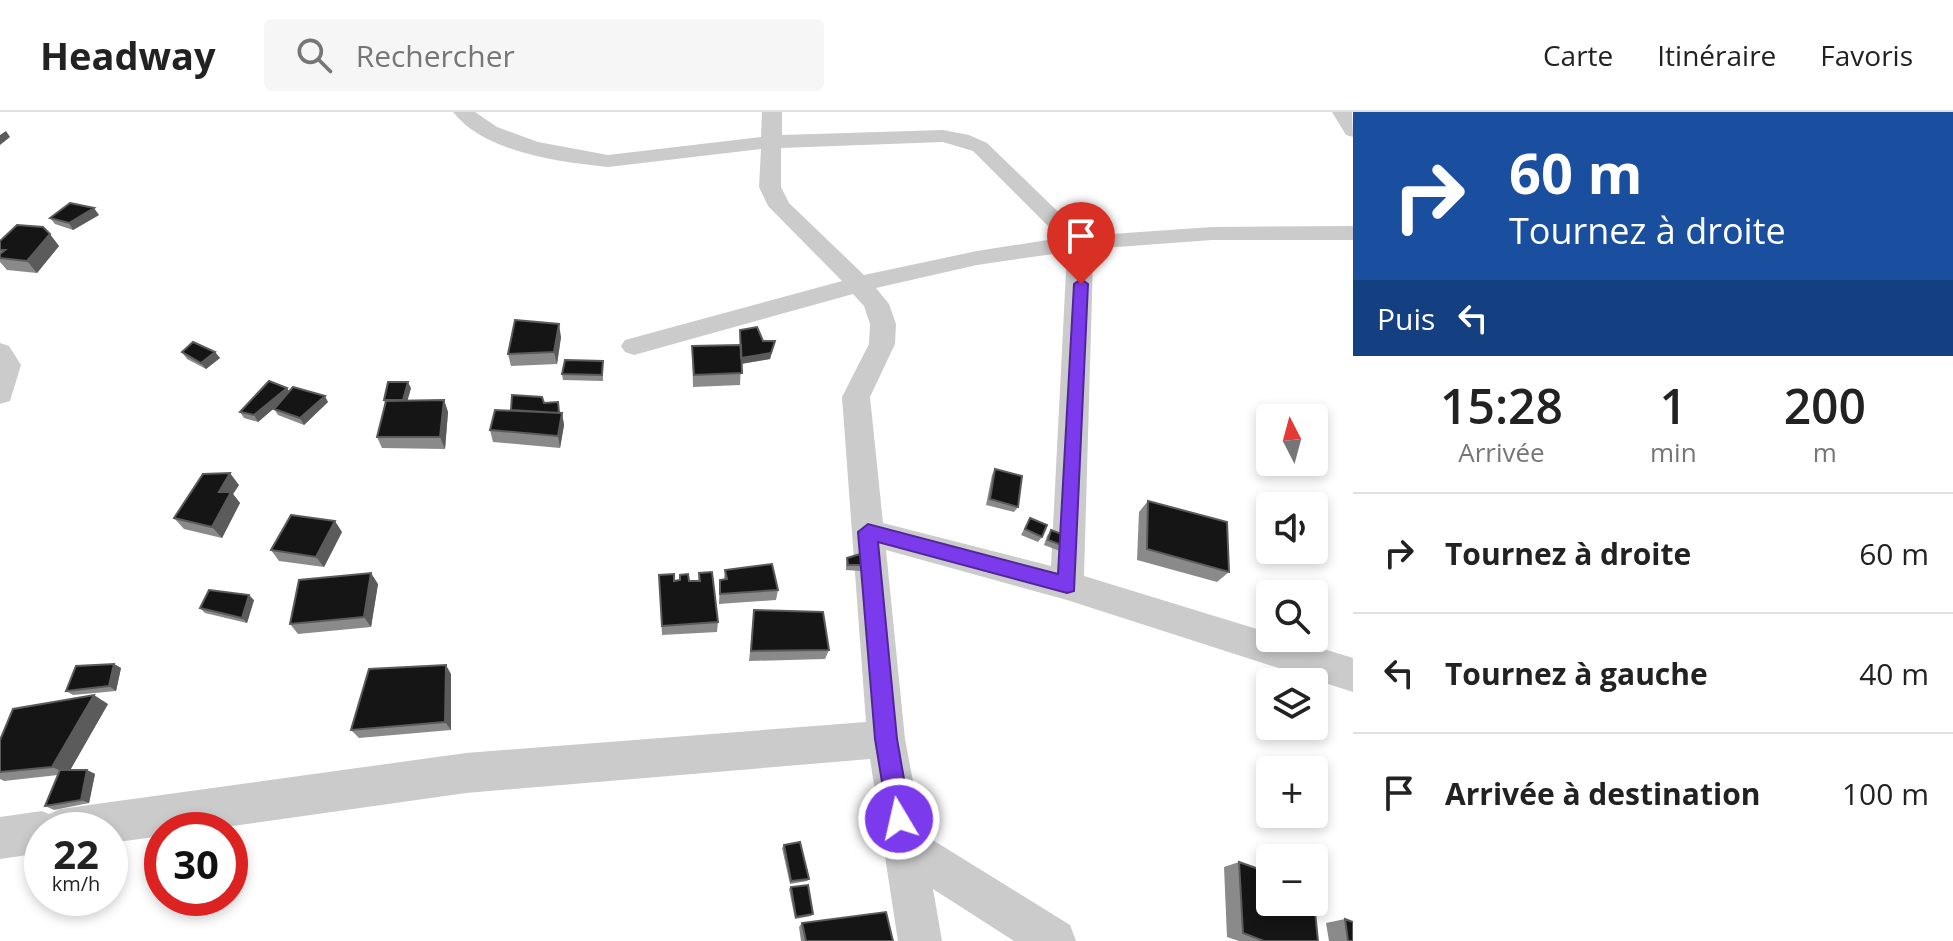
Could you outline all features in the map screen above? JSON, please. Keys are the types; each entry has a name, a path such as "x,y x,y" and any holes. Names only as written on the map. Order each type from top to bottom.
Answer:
{"street":[{"path":"463,112 470,121 497,134 584,159 635,160 772,127 962,139 980,147 1077,244 1081,261 1067,585"},
{"path":"1342,112 1353,131"},
{"path":"772,127 770,187 779,206 876,304 883,324 882,344 856,397 886,739 920,941"},
{"path":"634,346 859,285 977,258 1178,233 1353,233"},
{"path":"0,352 7,365 0,394"},
{"path":"868,532 1067,585 1353,675"},
{"path":"128,820 466,773 886,739"},
{"path":"0,838 24,835"},
{"path":"904,846 1054,941"}],"building":[{"path":"70,203 94,208 69,223 50,218"},
{"path":"17,225 43,227 50,234 27,261 0,258 5,250 0,250 0,241"},
{"path":"515,320 559,324 554,352 508,354"},
{"path":"757,327 763,341 775,341 771,353 741,358 740,330"},
{"path":"193,342 215,352 201,363 182,352"},
{"path":"741,345 742,373 694,375 692,346"},
{"path":"565,360 603,361 602,375 562,374"},
{"path":"269,381 287,388 254,415 240,412"},
{"path":"388,382 408,382 403,400 384,400"},
{"path":"293,387 325,396 300,418 274,409"},
{"path":"512,395 542,397 544,403 558,402 559,413 511,410"},
{"path":"444,400 440,437 377,437 386,401"},
{"path":"495,410 562,413 558,436 490,430"},
{"path":"995,469 1022,476 1018,507 990,499"},
{"path":"230,473 219,492 231,492 212,527 174,518 203,474"},
{"path":"1148,501 1227,522 1229,572 1147,549"},
{"path":"291,515 335,521 316,557 271,550"},
{"path":"1030,518 1047,525 1042,537 1025,529"},
{"path":"1051,530 1067,536 1064,546 1048,540"},
{"path":"860,554 862,565 848,565 847,558"},
{"path":"772,564 778,590 720,594 720,580 727,579 725,570"},
{"path":"712,572 718,622 662,626 659,575 674,574 674,581 680,580 680,575 688,574 689,581 700,581 699,573"},
{"path":"371,573 364,617 290,624 299,580"},
{"path":"209,590 249,595 242,618 200,608"},
{"path":"754,610 823,612 829,650 751,651"},
{"path":"114,664 109,686 66,691 76,666"},
{"path":"446,665 445,722 351,730 369,669"},
{"path":"94,695 52,767 0,772 0,740 13,709"},
{"path":"60,770 87,770 81,800 45,806"},
{"path":"800,842 809,879 791,881 784,845"},
{"path":"1239,862 1256,868 1256,916 1315,916 1318,941 1264,941 1243,933"},
{"path":"808,885 813,914 796,917 791,887"},
{"path":"886,912 893,941 806,941 802,923"},
{"path":"1345,919 1353,922 1353,941 1348,941"}],"route":[{"path":"899,819 886,739 868,532 1067,585 1081,284"}]}
